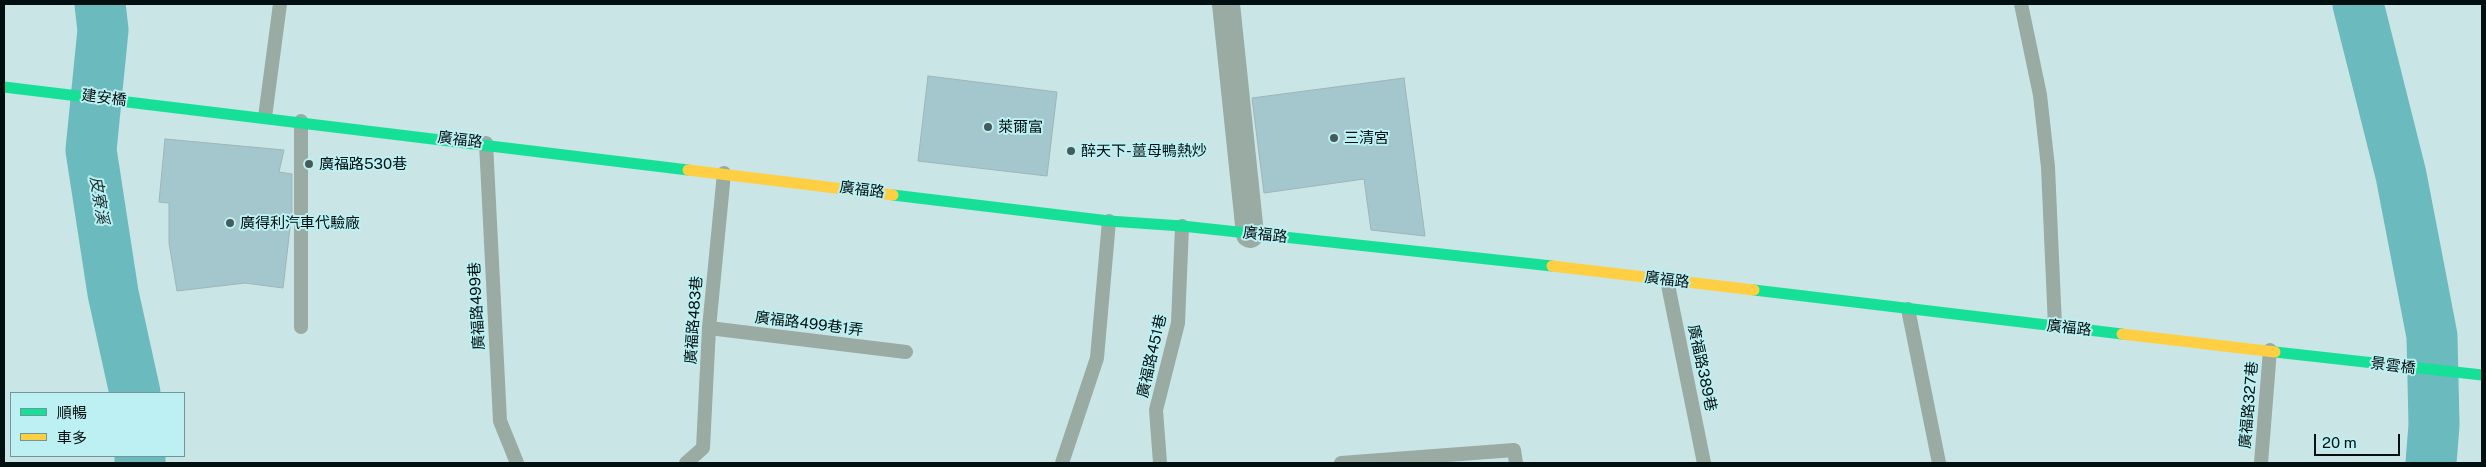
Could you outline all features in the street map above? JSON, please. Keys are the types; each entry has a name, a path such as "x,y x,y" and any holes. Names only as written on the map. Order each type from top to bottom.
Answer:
{"street":[{"path":"1226,4 1250,234"},
{"name":"建安橋","path":"4,87 204,110"},
{"name":"廣福路","path":"204,110 1110,221 1182,226 1667,280 2326,357"},
{"name":"景雲橋","path":"2326,357 2460,374 2482,375"}],"lane":[{"path":"265,117 280,4"},
{"path":"2021,4 2040,95 2048,167 2055,326"},
{"path":"302,121 302,327"},
{"name":"廣福路499巷","path":"486,144 500,421 517,463"},
{"name":"廣福路483巷","path":"686,463 703,448 708,328 724,173"},
{"path":"1062,463 1097,358 1110,221"},
{"name":"廣福路451巷","path":"1160,463 1156,410 1178,323 1182,226"},
{"name":"廣福路389巷","path":"1667,280 1704,463"},
{"path":"1908,309 1939,463"},
{"name":"廣福路499巷1弄","path":"708,328 906,352"},
{"name":"廣福路327巷","path":"2261,463 2270,350"},
{"path":"1341,463 1514,450 1516,463"}],"building":[{"name":"萊爾富","path":"928,76 1057,92 1047,176 918,161"},
{"name":"三清宮","path":"1404,78 1425,236 1371,230 1364,179 1264,193 1252,98"},
{"name":"廣得利汽車代驗廠","path":"165,139 284,150 279,172 292,174 292,211 283,288 245,283 177,291 169,243 169,203 159,202"}],"waterway":[{"name":"皮寮溪","path":"100,4 103,30 91,150 113,293 135,392"},
{"path":"2358,4 2401,175 2432,336 2434,425 2431,463"},
{"name":"皮寮溪","path":"140,457 140,463"}],"traffic: fast":[{"path":"4,87 688,170"},
{"path":"893,195 1109,221 1182,226 1552,266"},
{"path":"1754,290 2122,334"},
{"path":"2275,352 2482,375"}],"traffic: slow":[{"path":"688,170 893,195"},
{"path":"1552,266 1754,290"},
{"path":"2122,334 2275,352"}],"place":[{"name":"萊爾富","path":"988,127"},
{"name":"三清宮","path":"1334,138"},
{"name":"醉天下-薑母鴨熱炒","path":"1071,151"},
{"name":"廣福路530巷","path":"309,164"},
{"name":"廣得利汽車代驗廠","path":"230,223"}]}
